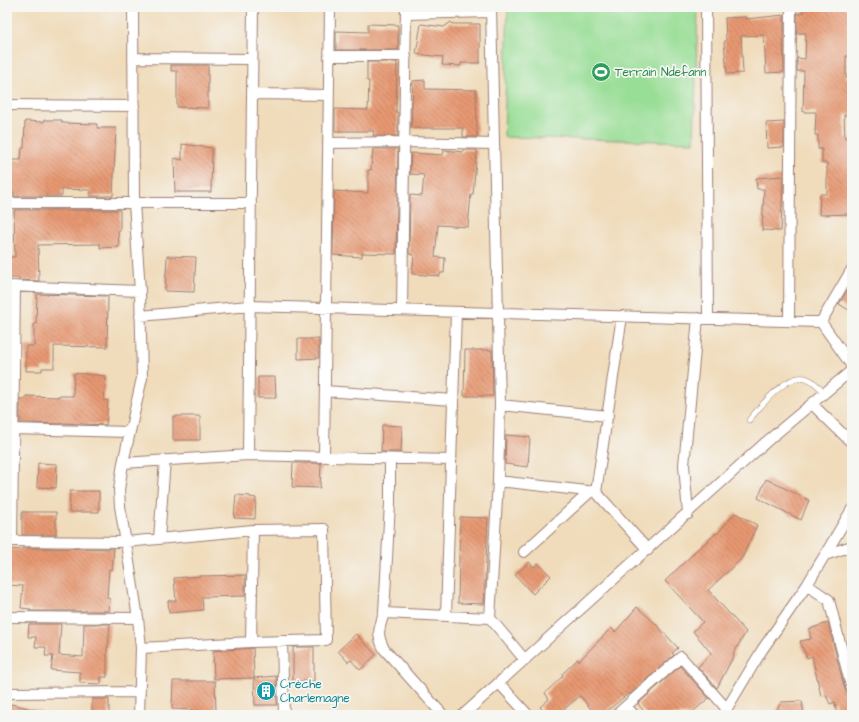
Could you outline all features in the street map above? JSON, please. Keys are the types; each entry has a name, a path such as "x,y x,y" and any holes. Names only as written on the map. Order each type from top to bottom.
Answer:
{"street":[{"path":"133,7 134,203 140,291 142,378 129,432 119,490 120,506 138,618 141,648 139,715"},
{"path":"248,455 253,7"},
{"path":"324,457 330,7"},
{"path":"688,514 684,465 703,318 706,7"},
{"path":"789,321 791,7"},
{"path":"402,310 406,10 491,10 500,406 498,481 490,618 525,660"},
{"path":"329,56 406,56"},
{"path":"133,58 252,59"},
{"path":"252,94 329,95"},
{"path":"7,105 134,106"},
{"path":"328,143 404,142 494,144"},
{"path":"7,203 251,202"},
{"path":"821,322 852,269"},
{"path":"140,291 11,286 10,389 13,429 10,469 9,541 126,542 253,530 324,529 326,640 141,648"},
{"path":"140,316 249,306 821,322"},
{"path":"446,616 456,312"},
{"path":"524,552 594,492 608,416 622,316"},
{"path":"821,322 852,366"},
{"path":"464,715 766,442 852,370"},
{"path":"325,391 453,400"},
{"path":"812,404 852,443"},
{"path":"500,406 608,416"},
{"path":"13,429 129,432"},
{"path":"123,463 248,455 451,460"},
{"path":"390,458 390,503 384,613 378,632 384,649 443,715"},
{"path":"159,539 164,460"},
{"path":"498,481 594,492 648,550"},
{"path":"616,715 681,657 725,713 762,650 807,585 852,508"},
{"path":"252,642 253,530"},
{"path":"825,555 852,546"},
{"path":"807,585 829,600 852,690"},
{"path":"384,613 490,618"},
{"path":"7,617 138,618"},
{"path":"282,641 284,715"},
{"path":"499,683 528,715"},
{"path":"7,693 140,692"},
{"path":"626,706 634,715"}],"lane":[{"path":"749,420 770,397 790,380 797,377 807,378 815,383 824,393"}],"green space":[{"name":"Terrain Ndefann","path":"508,7 698,7 694,142 504,137"}],"building":[{"path":"803,7 852,7 852,56 846,56 846,78 852,79 852,115 844,115 845,138 852,138 852,214 819,215 820,194 827,194 827,163 822,163 822,149 818,149 818,135 815,135 816,112 803,112 804,71 797,71 797,58 805,59 806,33 797,33 797,14 803,13"},
{"path":"784,15 784,72 766,73 764,35 741,36 743,73 727,74 724,42 726,41 725,18 746,17 746,19"},
{"path":"451,22 453,24 480,24 480,63 461,63 461,66 442,65 443,57 416,54 421,24 444,27"},
{"path":"368,24 398,25 398,50 336,50 336,31 368,32"},
{"path":"367,62 397,62 396,112 398,113 398,136 373,136 374,131 335,131 335,109 368,110 369,81 367,81"},
{"path":"171,65 208,65 208,108 177,107 177,71 171,71"},
{"path":"425,80 425,89 476,90 477,137 463,137 463,128 411,128 413,81"},
{"path":"44,120 62,120 62,123 97,124 97,128 116,128 113,196 90,196 90,190 62,189 62,196 14,196 14,192 7,192 8,160 21,160 22,148 24,148 25,121 44,122"},
{"path":"784,122 784,147 767,148 766,123"},
{"path":"182,144 212,148 211,192 175,192 174,158 182,160"},
{"path":"373,149 398,149 396,254 362,253 362,257 333,255 334,191 368,193 368,170 371,170"},
{"path":"444,150 463,152 463,150 477,150 468,227 438,225 435,257 445,258 444,273 440,273 440,276 412,274 414,255 409,254 410,195 422,196 424,175 410,174 411,153 443,155"},
{"path":"783,176 781,231 762,230 764,189 757,189 756,178"},
{"path":"14,210 120,210 120,231 118,231 119,247 100,248 100,244 38,245 39,281 7,278 7,257 15,257"},
{"path":"167,256 196,257 194,292 165,291"},
{"path":"852,282 852,312 839,304"},
{"path":"37,294 108,296 107,347 54,346 54,368 42,368 42,371 26,371 26,346 34,346 34,324 36,324"},
{"path":"298,339 319,339 319,358 298,359"},
{"path":"465,350 492,350 493,396 464,396"},
{"path":"74,373 106,376 104,400 108,401 106,425 20,423 20,399 26,399 26,396 73,396"},
{"path":"258,377 275,377 276,398 258,398"},
{"path":"173,416 200,416 200,440 173,440"},
{"path":"382,425 402,426 401,452 381,452"},
{"path":"506,435 530,437 528,467 505,464"},
{"path":"38,463 57,464 56,488 37,487"},
{"path":"293,463 321,463 320,488 292,487"},
{"path":"766,479 809,500 801,520 758,498"},
{"path":"70,491 99,491 99,512 69,512"},
{"path":"236,495 256,498 255,519 234,518"},
{"path":"22,512 56,512 56,535 22,535"},
{"path":"735,513 757,525 742,558 708,590 746,632 733,654 734,655 717,688 698,667 711,653 693,631 703,622 665,581 694,552 716,533 717,534"},
{"path":"460,517 488,518 484,604 458,603"},
{"path":"22,548 114,549 112,570 109,569 107,598 110,599 109,611 30,611 30,609 21,608 23,586 7,585 7,549 22,550"},
{"path":"529,562 534,567 538,563 551,576 533,594 515,575"},
{"path":"245,575 245,596 202,597 203,610 169,613 168,601 176,601 174,578"},
{"path":"637,607 657,625 678,648 672,653 674,655 630,694 629,693 602,715 596,715 580,696 557,715 546,715 540,707 549,699 545,693 563,676 562,674 578,659 579,661 611,628 615,632"},
{"path":"828,623 844,686 847,694 852,696 852,713 837,715 835,702 830,704 826,695 821,696 812,656 807,658 800,641 811,639 809,629"},
{"path":"29,624 61,624 59,655 83,657 84,624 110,624 107,647 107,677 101,677 101,684 80,683 80,672 51,670 53,656 45,656 46,647 35,647 36,637 28,637"},
{"path":"356,634 376,655 360,670 351,660 348,662 338,651"},
{"path":"293,647 314,647 314,681 293,681"},
{"path":"253,648 254,678 214,679 213,651"},
{"path":"680,666 709,698 689,715 647,715 638,704"},
{"name":"Crèche Charlemagne","path":"276,676 277,705 255,705 254,678"},
{"path":"173,681 215,681 216,712 194,712 194,710 172,709"},
{"path":"92,699 109,699 109,715 92,715"},
{"path":"802,701 804,715 774,715 781,702"},
{"path":"11,704 41,711 41,715 8,715"}],"place":[{"name":"Terrain Ndefann","path":"601,72"},
{"name":"Crèche Charlemagne","path":"266,691"}]}
